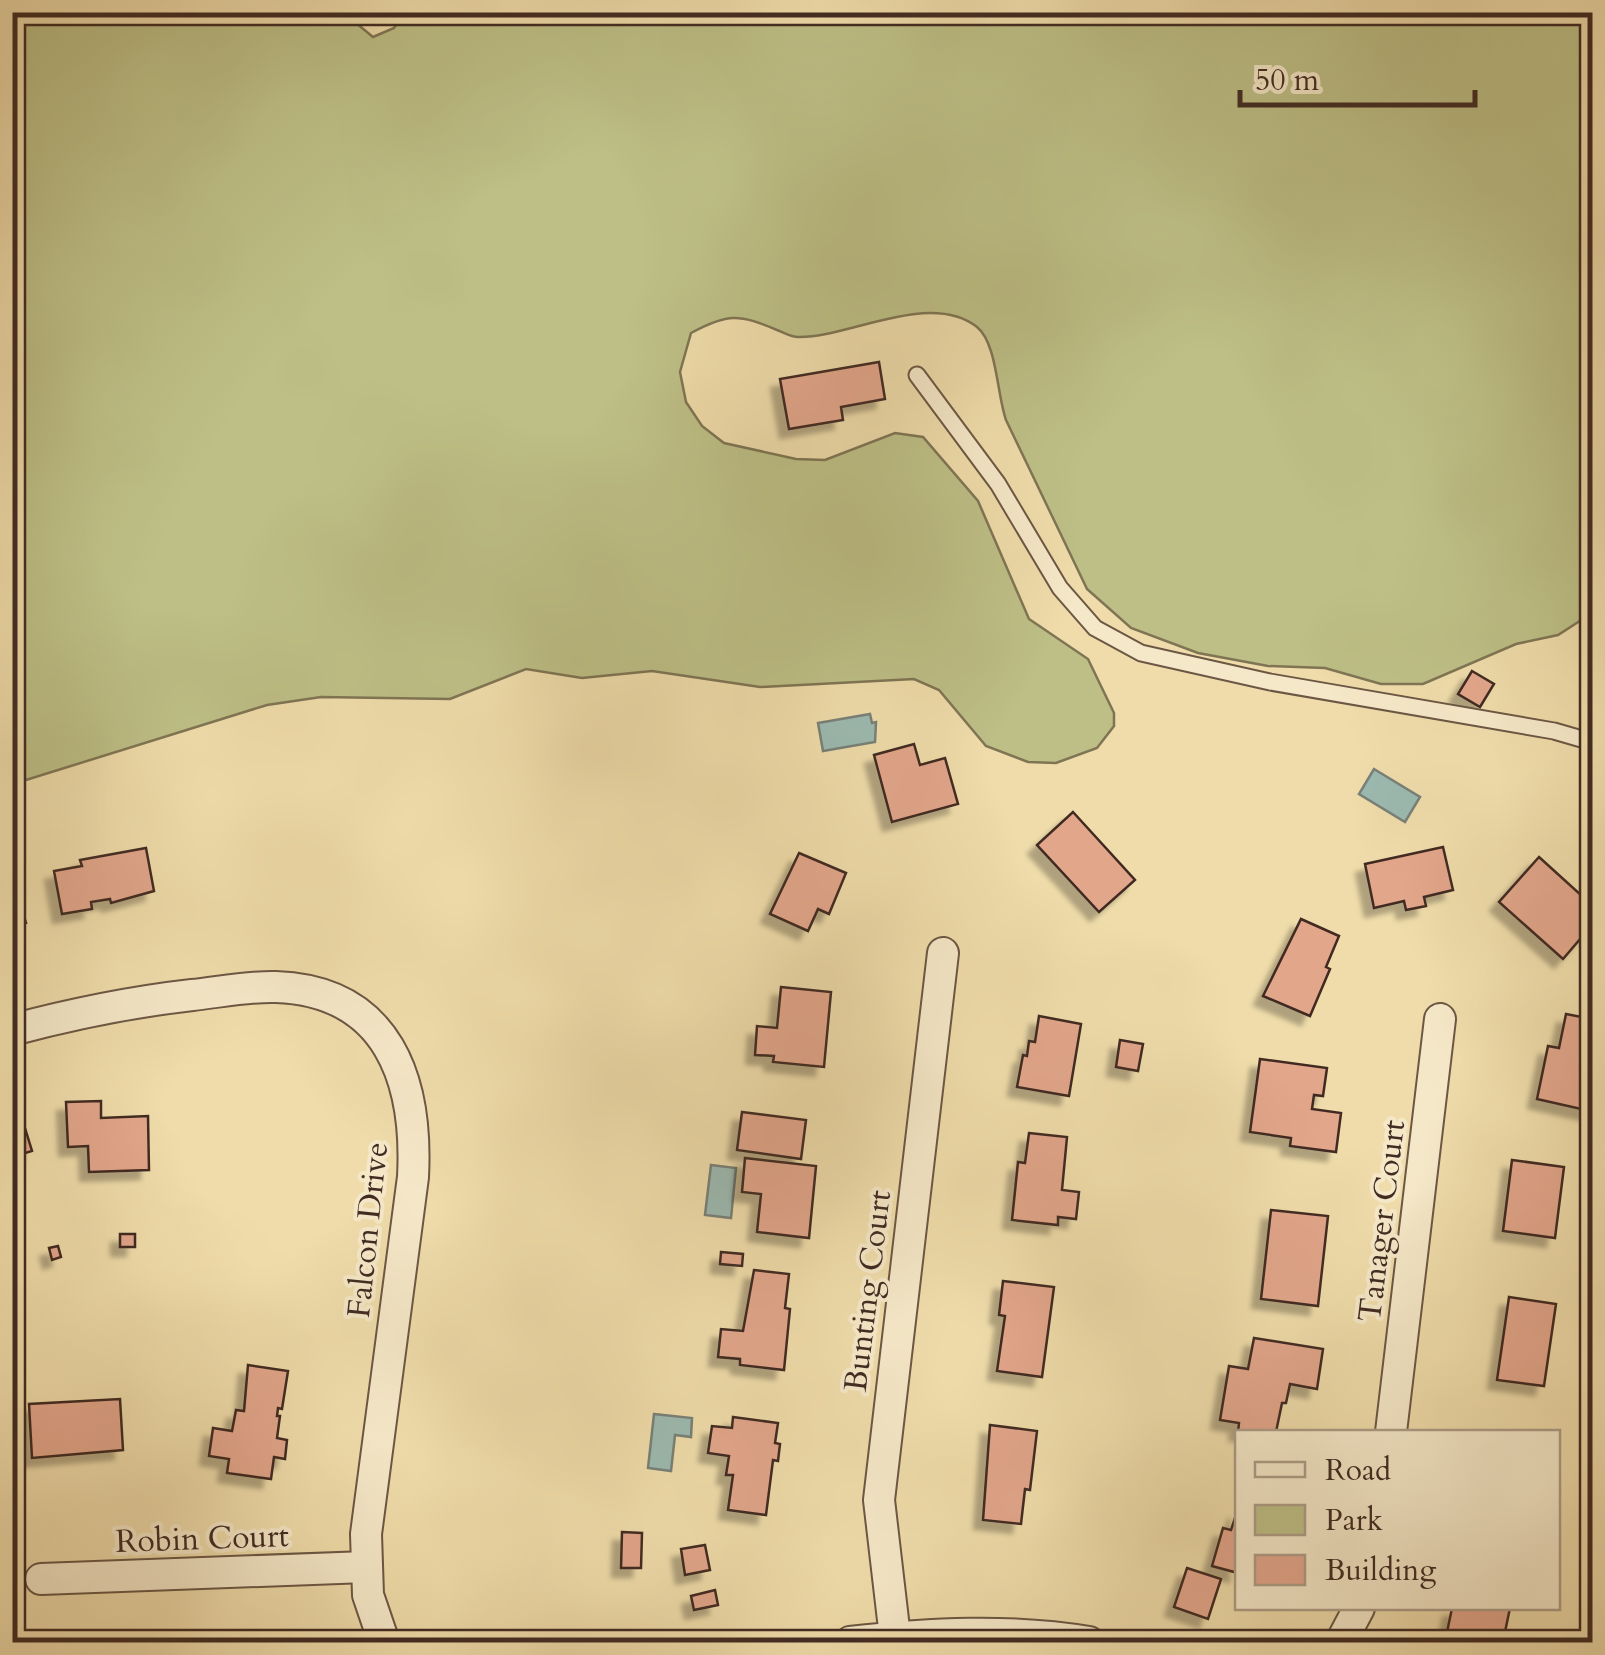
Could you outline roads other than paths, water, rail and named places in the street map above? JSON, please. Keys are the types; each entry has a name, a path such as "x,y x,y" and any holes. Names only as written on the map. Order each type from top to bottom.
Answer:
{"street":[{"name":"Bunting Court","path":"895,1637 879,1500 943,953"},
{"name":"Falcon Drive","path":"12,1030 100,1008 276,987 327,996 353,1011 392,1051 405,1077 412,1110 413,1177 370,1494 368,1594 384,1642"},
{"name":"Tanager Court","path":"1391,1430 1440,1019"},
{"name":"Robin Court","path":"41,1579 366,1567"},
{"path":"1342,1642 1357,1610"},
{"path":"850,1642 1010,1634 1089,1642"}],"lane":[{"path":"918,375 998,484 1060,588 1095,628 1141,653 1270,682 1592,742"}],"water":[{"path":"870,714 872,723 876,722 875,742 823,751 818,723"},
{"path":"1374,769 1420,797 1405,822 1359,794"},
{"path":"711,1165 736,1168 731,1218 705,1215"},
{"path":"654,1414 692,1418 691,1437 675,1435 671,1471 648,1468"}]}
